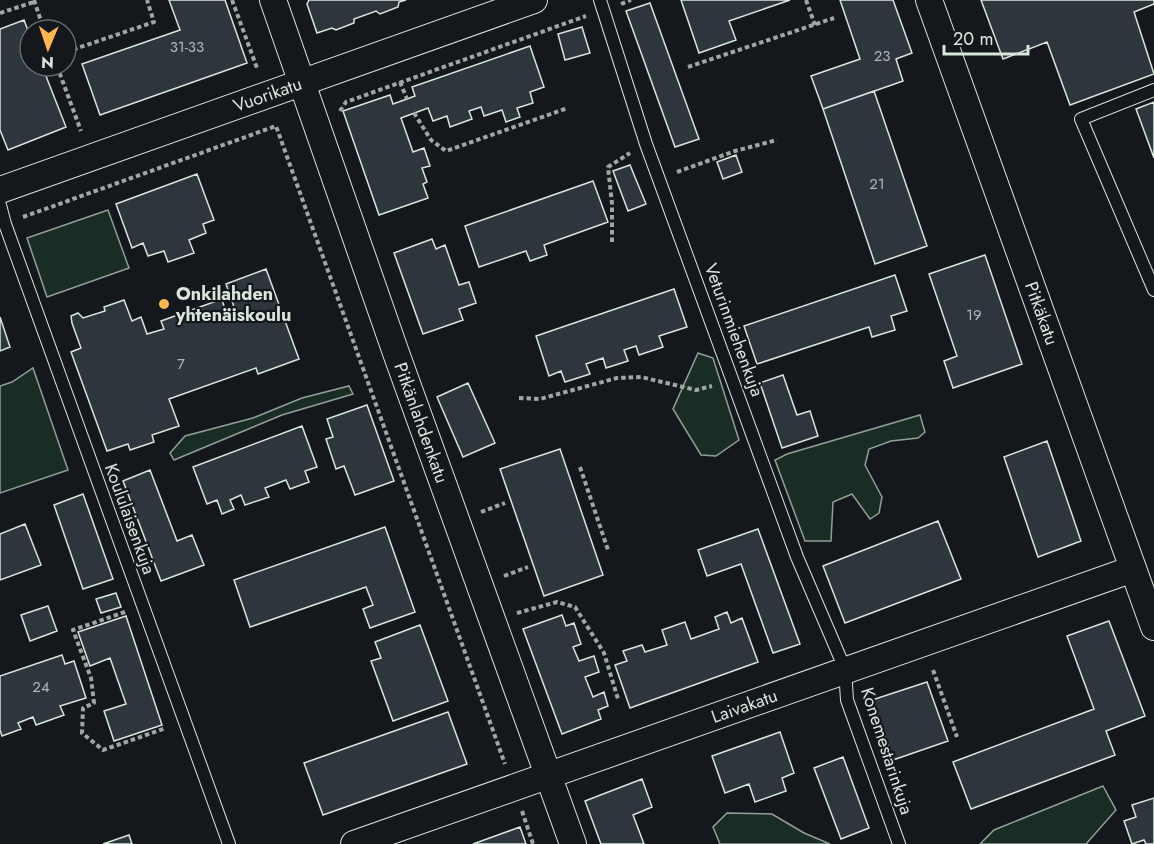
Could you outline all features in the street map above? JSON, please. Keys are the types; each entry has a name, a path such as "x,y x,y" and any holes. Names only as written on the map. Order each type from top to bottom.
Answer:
{"street":[{"name":"Pitkänlahdenkatu","path":"273,0 396,353 573,844"},
{"name":"Vuorikatu","path":"0,190 534,0"},
{"name":"Pitkäkatu","path":"929,0 1154,627"},
{"name":"Laivakatu","path":"354,844 1133,569"}],"lane":[{"name":"Veturinmiehenkuja","path":"601,5 646,144 797,557 845,669"},
{"path":"1154,90 1081,119 1154,290"},
{"name":"Koululaisenkuja","path":"0,205 4,224 229,844"},
{"name":"Konemestarinkuja","path":"845,669 847,700 899,844"}],"path":[{"path":"78,48 154,22 147,0"},
{"path":"232,0 257,68"},
{"path":"280,136 338,116 345,102 601,5 631,0"},
{"path":"806,0 815,25"},
{"path":"0,14 34,1 40,18"},
{"path":"688,67 834,18"},
{"path":"61,78 81,131"},
{"path":"400,82 407,99"},
{"path":"414,113 431,140 446,150 568,108"},
{"path":"4,224 276,126 534,844"},
{"path":"659,179 735,151 777,140"},
{"path":"612,242 612,204 608,166 646,144"},
{"path":"519,398 540,399 617,378 641,377 696,390 734,380"},
{"path":"580,467 608,550"},
{"path":"477,513 505,502"},
{"path":"500,577 528,567"},
{"path":"513,614 557,602 574,607 604,653 618,699"},
{"path":"143,606 73,630 91,678 94,704 82,708 82,733 103,750 184,721"},
{"path":"933,670 957,737"}],"green space":[{"path":"108,210 129,268 47,297 27,238"},
{"path":"698,353 713,358 739,440 716,456 701,455 673,409"},
{"path":"33,368 68,470 0,493 0,386 12,382"},
{"path":"349,386 353,394 282,415 174,460 170,453 185,436 253,418 302,398"},
{"path":"920,415 925,432 918,438 891,441 869,449 865,465 882,497 879,513 870,519 852,494 833,502 831,541 805,541 775,460 787,454"},
{"path":"1103,786 1116,810 1086,844 980,844 994,830"},
{"path":"727,813 772,814 804,833 830,844 720,844 713,827"}],"building":[{"path":"169,0 225,0 247,63 100,115 82,64 180,30"},
{"path":"309,0 406,0 399,2 398,7 380,14 376,11 354,19 354,23 336,30 332,28 317,33 307,4"},
{"path":"681,0 790,0 729,21 736,40 699,53"},
{"path":"840,0 893,0 912,53 896,59 903,81 823,109 811,76 860,59"},
{"path":"981,0 1154,0 1154,4 1134,12 1154,74 1070,105 1047,42 1003,59"},
{"path":"650,3 699,139 675,147 626,11"},
{"path":"18,22 18,78 47,78 66,127 8,150 0,130 0,29"},
{"path":"582,27 590,53 565,60 558,34"},
{"path":"530,46 544,87 530,92 533,103 517,108 520,117 506,122 502,110 484,116 481,107 469,111 472,119 450,127 447,116 433,121 428,108 401,118 413,152 424,148 430,166 422,168 427,182 423,184 428,198 379,215 343,111 390,95 393,104 415,96 412,87"},
{"path":"874,91 927,246 875,264 823,109"},
{"path":"1154,102 1154,158 1136,109"},
{"path":"736,155 742,172 723,179 717,162"},
{"path":"630,165 646,204 628,211 613,171"},
{"path":"197,174 214,220 203,224 206,233 189,240 194,253 168,262 164,251 148,256 143,243 132,248 116,204"},
{"path":"593,181 608,222 544,245 547,255 530,261 526,251 479,267 465,226"},
{"path":"432,239 436,249 445,245 459,285 469,282 476,303 459,309 463,320 423,334 394,253"},
{"path":"985,255 1022,364 953,388 944,361 957,356 929,274"},
{"path":"266,269 299,359 258,374 256,368 169,399 179,426 152,435 154,442 130,450 128,444 107,451 71,352 81,348 71,316 78,313 83,318 105,311 104,307 124,300 132,321 141,317 147,334 164,329 161,321 222,299 225,310 234,307 226,284"},
{"path":"895,275 907,311 891,316 895,330 872,337 869,327 757,364 744,326"},
{"path":"674,289 687,327 659,336 663,347 639,355 636,346 624,350 628,361 606,368 603,358 586,364 590,374 565,382 561,371 549,376 536,336"},
{"path":"0,317 10,347 0,351"},
{"path":"783,375 797,415 810,411 818,436 782,448 760,383"},
{"path":"468,383 495,443 463,457 437,397"},
{"path":"367,405 394,481 355,495 344,466 336,469 326,439 333,437 327,419"},
{"path":"302,426 317,467 305,471 309,482 290,489 286,480 265,488 269,497 245,505 241,495 230,500 234,509 222,514 217,500 207,504 193,467"},
{"path":"1047,441 1081,541 1038,557 1004,457"},
{"path":"560,449 603,575 544,596 500,469"},
{"path":"150,470 177,541 192,535 204,565 161,581 123,481"},
{"path":"83,494 113,579 83,589 54,505"},
{"path":"938,521 961,579 845,623 823,566"},
{"path":"25,524 41,565 0,580 0,534"},
{"path":"385,527 415,612 370,628 363,609 373,605 366,587 250,627 234,580"},
{"path":"758,529 800,644 773,653 741,564 707,576 698,550"},
{"path":"116,593 121,607 101,613 96,599"},
{"path":"48,606 57,631 30,641 21,615"},
{"path":"727,612 731,623 742,618 758,662 630,708 615,665 627,661 623,651 642,645 645,652 667,645 662,630 685,622 691,639 719,629 715,617"},
{"path":"562,615 566,626 574,623 581,644 573,647 579,661 594,656 599,672 585,677 593,697 604,692 608,706 598,710 601,719 562,734 523,629"},
{"path":"126,616 162,725 114,741 104,711 126,704 110,658 90,666 78,632"},
{"path":"1109,621 1145,716 1106,731 1115,755 971,809 953,762 1094,709 1067,636"},
{"path":"420,625 448,701 393,721 371,661 381,658 375,642"},
{"path":"62,655 65,664 74,661 86,698 60,706 64,715 36,725 33,717 18,723 21,729 2,736 0,676"},
{"path":"927,682 948,741 893,760 872,700"},
{"path":"448,712 467,764 323,815 304,763"},
{"path":"780,732 794,773 782,778 786,791 755,802 749,784 725,793 712,756"},
{"path":"843,757 869,828 841,839 814,768"},
{"path":"642,779 652,807 633,815 644,844 601,844 585,801"},
{"path":"1154,798 1154,844 1146,844 1144,840 1132,844 1124,821 1136,817 1132,805"},
{"path":"520,827 526,844 473,844"},
{"path":"129,835 132,844 103,844"}],"place":[{"name":"Onkilahden yhtenäiskoulu","path":"164,304"}]}
